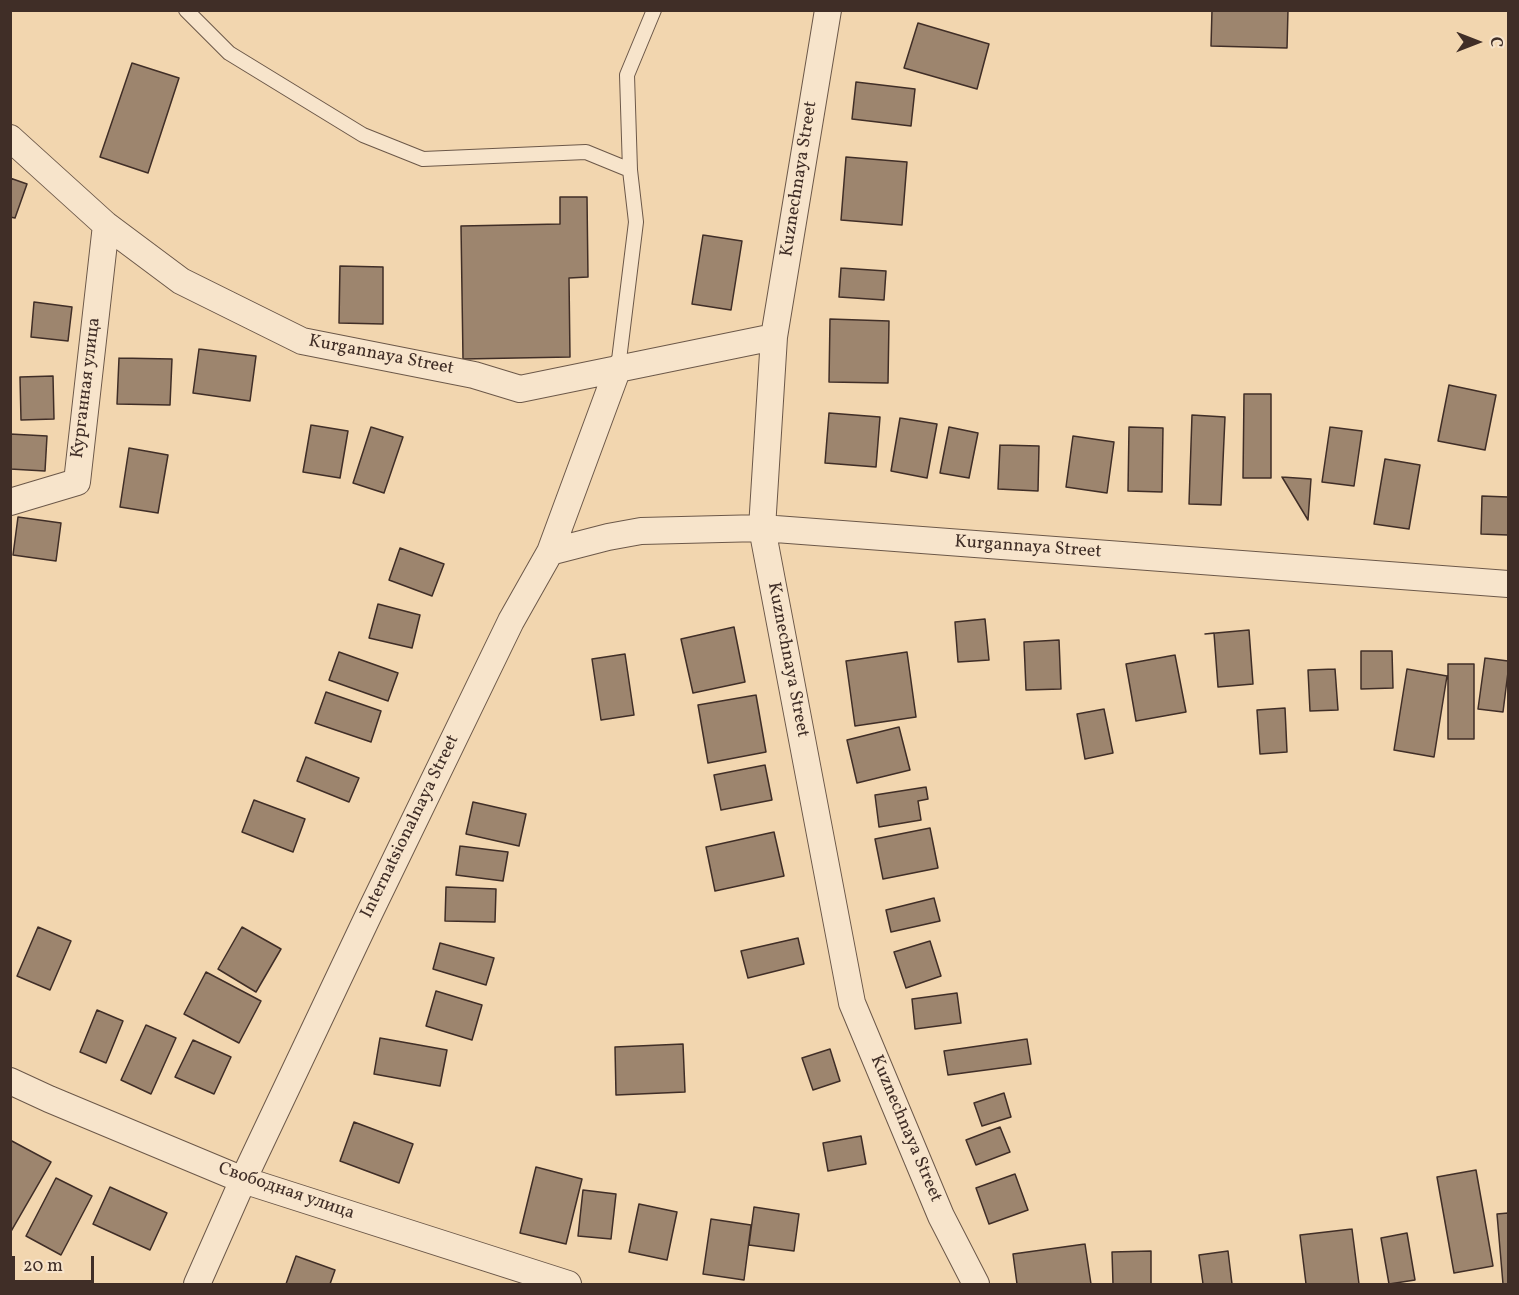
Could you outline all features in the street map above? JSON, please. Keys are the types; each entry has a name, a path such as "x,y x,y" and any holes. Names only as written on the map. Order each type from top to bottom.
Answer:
{"street":[{"name":"Kuznechnaya Street","path":"828,10 774,337 762,528 852,1003 941,1216 976,1284"},
{"name":"Kurgannaya Street","path":"10,138 106,225 181,281 302,341 474,375 520,389 774,337"},
{"name":"Курганная улица","path":"10,502 77,482 106,225"},
{"name":"Internatsionalnaya Street","path":"197,1284 243,1180 375,901 511,621 550,552 618,368"},
{"name":"Kurgannaya Street","path":"550,552 641,531 762,528 1509,584"},
{"name":"Свободная улица","path":"10,1081 243,1180 568,1284"}],"lane":[{"path":"186,10 229,53 363,135 423,159 586,153 630,170"},
{"path":"618,368 636,222 630,170 627,75 654,10"}],"building":[{"path":"1212,10 1288,10 1287,48 1211,46"},
{"path":"918,23 989,44 977,89 904,68"},
{"path":"132,63 179,78 148,173 100,157"},
{"path":"856,82 915,89 911,126 852,119"},
{"path":"846,157 907,162 902,225 841,220"},
{"path":"10,178 27,184 15,218 10,217"},
{"path":"560,197 587,197 588,277 569,278 570,357 463,359 461,226 560,224"},
{"path":"703,235 742,241 731,310 692,304"},
{"path":"340,266 383,267 383,324 339,323"},
{"path":"841,268 886,271 884,300 839,297"},
{"path":"34,302 72,307 68,341 31,337"},
{"path":"830,319 889,321 888,383 829,382"},
{"path":"199,349 256,356 250,401 193,393"},
{"path":"119,358 172,359 170,405 117,404"},
{"path":"53,376 54,419 21,420 20,377"},
{"path":"1449,385 1496,395 1485,450 1438,441"},
{"path":"1244,394 1271,394 1271,478 1243,478"},
{"path":"829,413 880,417 876,467 825,463"},
{"path":"1192,415 1225,417 1221,505 1189,504"},
{"path":"900,418 937,424 927,478 891,471"},
{"path":"311,425 348,431 340,478 303,472"},
{"path":"371,427 403,437 384,493 353,483"},
{"path":"949,427 978,433 969,478 940,473"},
{"path":"1129,427 1163,428 1162,492 1128,491"},
{"path":"1330,427 1362,431 1354,486 1322,482"},
{"path":"10,434 47,436 45,471 10,469"},
{"path":"1073,436 1114,442 1107,493 1066,487"},
{"path":"1000,445 1039,446 1038,491 998,489"},
{"path":"129,448 168,455 158,513 120,507"},
{"path":"1385,459 1420,465 1409,529 1374,524"},
{"path":"1282,477 1311,479 1308,520"},
{"path":"1482,496 1508,497 1508,535 1481,534"},
{"path":"18,517 61,523 56,561 13,555"},
{"path":"400,548 444,564 432,596 389,580"},
{"path":"378,604 420,615 412,648 369,638"},
{"path":"985,619 989,660 958,662 955,622"},
{"path":"734,627 745,682 693,693 681,639"},
{"path":"1249,630 1253,684 1218,687 1214,633"},
{"path":"1059,640 1061,689 1026,690 1024,642"},
{"path":"1361,651 1392,651 1393,688 1361,689"},
{"path":"339,652 398,673 388,701 329,680"},
{"path":"907,652 916,717 855,726 846,661"},
{"path":"625,654 634,715 601,720 592,659"},
{"path":"1175,655 1186,712 1136,721 1126,664"},
{"path":"1485,658 1508,661 1503,712 1478,709"},
{"path":"1448,664 1474,664 1474,739 1448,739"},
{"path":"1335,669 1338,710 1310,711 1308,670"},
{"path":"1407,669 1447,676 1434,757 1394,750"},
{"path":"326,692 381,711 371,742 315,723"},
{"path":"756,695 766,752 708,763 698,705"},
{"path":"1285,708 1287,752 1260,754 1257,710"},
{"path":"1104,709 1113,753 1085,759 1077,714"},
{"path":"899,727 910,770 857,783 847,740"},
{"path":"306,757 359,778 349,802 297,781"},
{"path":"765,765 772,800 721,810 714,775"},
{"path":"926,787 928,799 918,801 921,820 879,827 875,795"},
{"path":"254,800 305,819 293,852 242,832"},
{"path":"473,802 526,814 519,846 466,834"},
{"path":"930,828 938,868 883,879 875,839"},
{"path":"774,832 784,876 715,891 706,847"},
{"path":"460,846 508,852 503,881 456,875"},
{"path":"446,887 496,889 495,922 445,921"},
{"path":"934,898 940,921 891,932 886,910"},
{"path":"38,927 71,941 50,990 17,976"},
{"path":"242,927 281,949 256,992 218,969"},
{"path":"798,938 804,964 748,978 741,951"},
{"path":"930,941 941,976 906,988 894,952"},
{"path":"440,943 494,958 486,985 433,969"},
{"path":"206,972 261,1001 239,1043 184,1014"},
{"path":"436,991 482,1005 472,1040 426,1026"},
{"path":"957,993 961,1023 915,1029 912,999"},
{"path":"97,1010 123,1021 106,1063 80,1052"},
{"path":"146,1025 176,1038 151,1094 121,1080"},
{"path":"380,1038 447,1050 440,1086 374,1074"},
{"path":"1027,1039 1031,1064 948,1075 944,1051"},
{"path":"193,1040 231,1057 214,1094 175,1077"},
{"path":"683,1044 685,1092 616,1095 615,1047"},
{"path":"830,1049 840,1081 813,1090 802,1058"},
{"path":"1004,1093 1011,1117 982,1126 974,1103"},
{"path":"354,1122 413,1144 399,1183 340,1161"},
{"path":"1000,1127 1010,1152 976,1165 966,1140"},
{"path":"861,1136 866,1164 828,1171 823,1143"},
{"path":"10,1140 51,1162 10,1233"},
{"path":"536,1167 582,1179 566,1244 520,1233"},
{"path":"1476,1170 1493,1266 1454,1273 1437,1177"},
{"path":"1015,1174 1028,1210 989,1224 976,1188"},
{"path":"56,1178 92,1196 61,1255 26,1236"},
{"path":"110,1187 167,1213 150,1250 93,1224"},
{"path":"583,1190 616,1194 611,1239 578,1236"},
{"path":"639,1204 677,1212 667,1260 629,1252"},
{"path":"754,1207 799,1214 794,1251 749,1245"},
{"path":"1508,1213 1508,1284 1503,1284 1497,1214"},
{"path":"711,1219 751,1225 744,1280 703,1274"},
{"path":"1352,1229 1359,1284 1306,1284 1300,1235"},
{"path":"1407,1233 1415,1280 1389,1284 1381,1238"},
{"path":"1085,1244 1091,1284 1017,1284 1013,1254"},
{"path":"1151,1251 1151,1284 1113,1284 1112,1252"},
{"path":"1228,1251 1232,1284 1203,1284 1199,1255"},
{"path":"296,1256 335,1270 330,1284 286,1284"}]}
